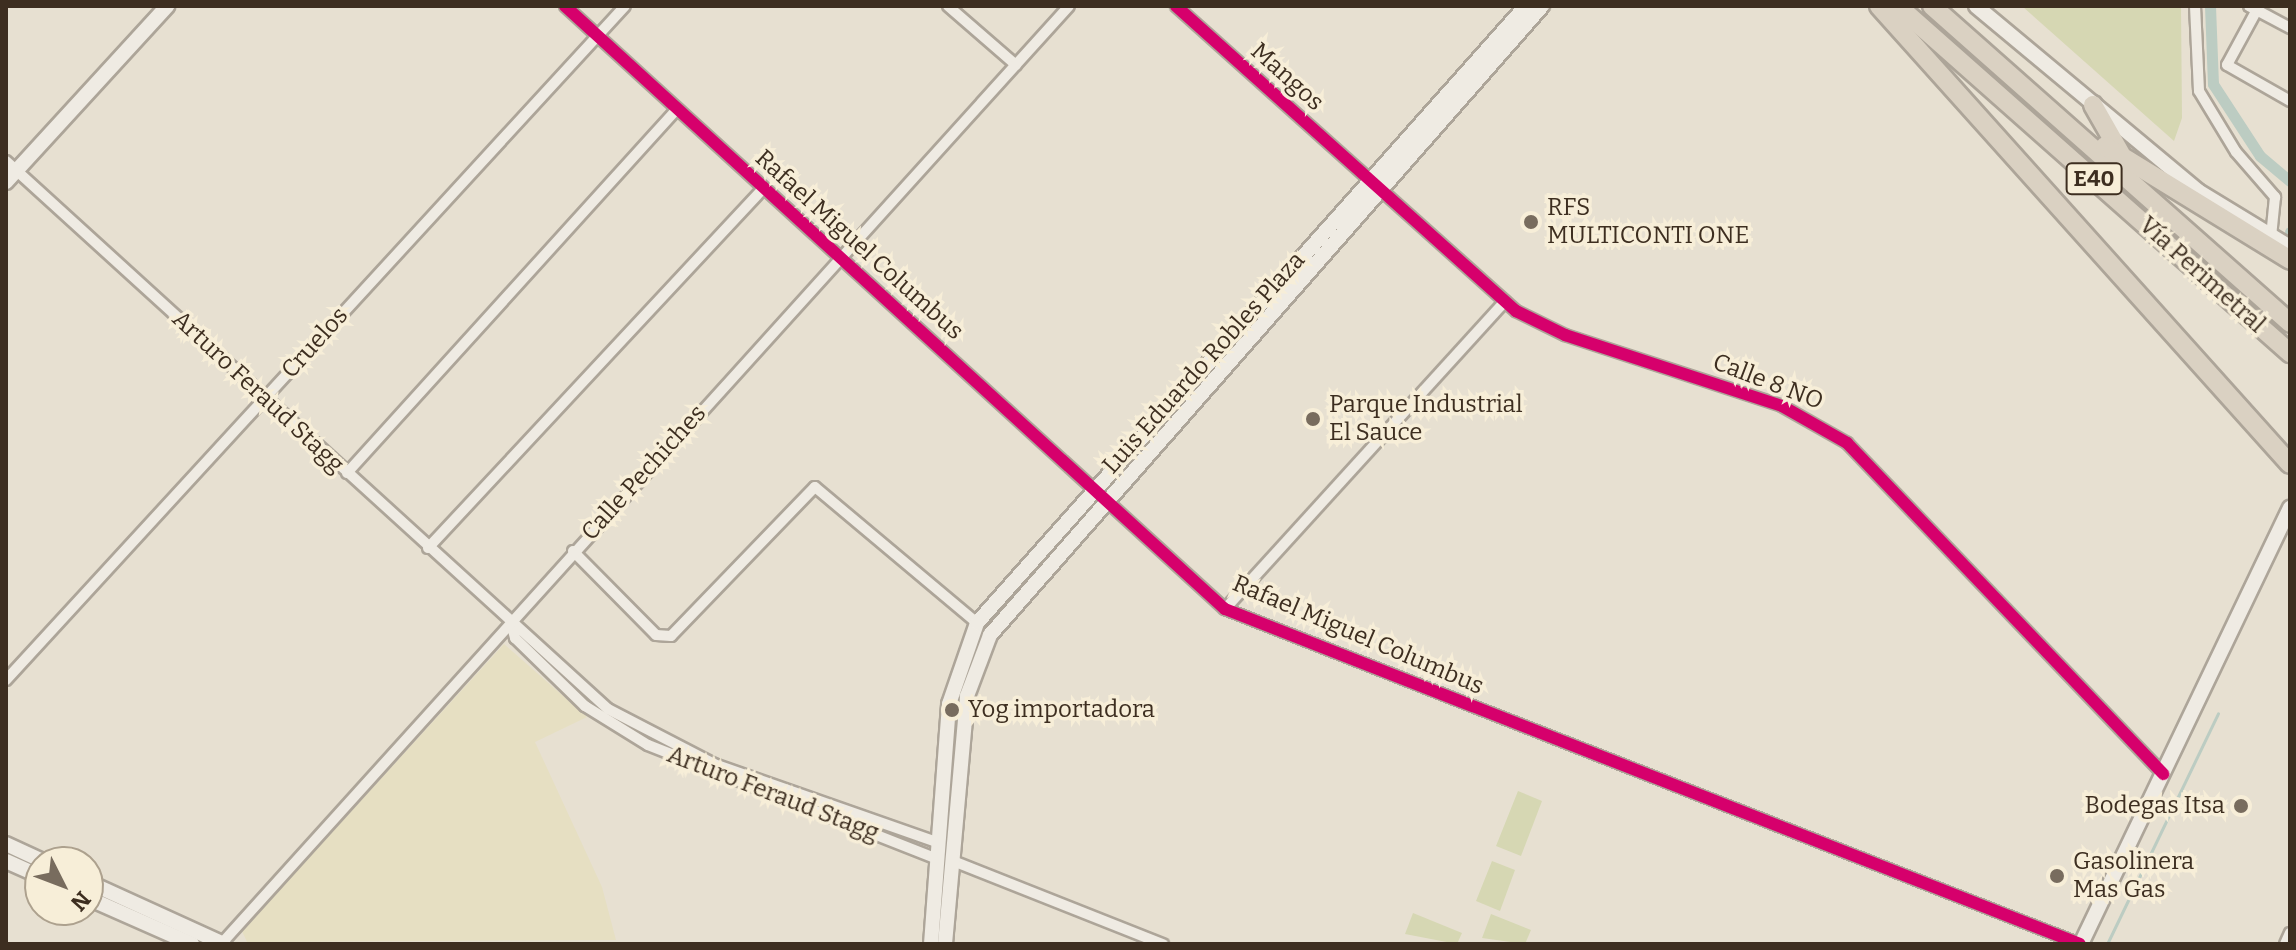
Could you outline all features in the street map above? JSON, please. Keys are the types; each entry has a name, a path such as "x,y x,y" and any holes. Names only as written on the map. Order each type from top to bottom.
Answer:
{"highway":[{"path":"1879,6 2290,464"},
{"name":"Vía Perimetral","path":"1898,6 2290,353"},
{"name":"Vía Perimetral","path":"1932,6 2290,323"},
{"path":"2093,105 2140,188"},
{"path":"2056,115 2290,260"}],"street":[{"path":"9,171 167,6"},
{"name":"Rafael Miguel Columbus","path":"565,6 1225,609 2080,944"},
{"name":"Cruelos","path":"6,680 625,6"},
{"path":"948,6 1016,65"},
{"name":"Calle Pechiches","path":"223,944 573,551 1069,6"},
{"name":"Mangos","path":"1176,6 1372,183"},
{"name":"Luis Eduardo Robles Plaza","path":"945,944 967,696 985,646 1004,613 1526,6"},
{"name":"Luis Eduardo Robles Plaza","path":"931,944 949,704 977,623 1092,487 1372,183 1542,6"},
{"path":"1976,6 2198,191 2290,247"},
{"path":"2195,6 2199,91 2236,152 2275,197 2271,237"},
{"path":"2290,28 2255,7 2229,53 2231,69 2290,101"},
{"path":"347,473 677,109"},
{"name":"Arturo Feraud Stagg","path":"9,171 590,694 652,736 938,851"},
{"name":"Calle 8 NO","path":"1372,183 1505,301 1565,335 1782,406 1838,437 2163,774"},
{"path":"428,548 764,188"},
{"path":"1225,609 1505,301"},
{"path":"573,551 656,635 671,636 815,487 977,623"},
{"path":"2080,944 2290,508"},
{"path":"953,861 1163,944"},
{"path":"104,889 223,944"},
{"path":"104,905 192,944"},
{"path":"2285,944 2290,933"}],"shaded area":[{"path":"504,644 587,717 535,742 602,887 616,940 247,942 242,931"}],"green space":[{"path":"2022,6 2181,6 2182,118 2174,141"},
{"path":"1518,791 1542,801 1521,856 1496,846"},
{"path":"1492,861 1515,870 1500,911 1476,901"},
{"path":"1413,913 1462,933 1457,944 1405,934"},
{"path":"1491,914 1531,930 1525,944 1482,938"}],"waterway":[{"path":"2210,6 2213,84 2260,156 2290,181"},
{"path":"2107,944 2218,713"}],"cycle path":[{"path":"565,6 1225,609 2080,944"},
{"path":"1176,6 1516,311 1565,335 1782,406 1847,443 2163,774"}],"place":[{"name":"RFS MULTICONTI ONE","path":"1531,222"},
{"name":"Parque Industrial El Sauce","path":"1313,419"},
{"name":"Yog importadora","path":"952,710"},
{"name":"Bodegas Itsa","path":"2241,806"},
{"name":"Gasolinera Mas Gas","path":"2057,876"}]}
